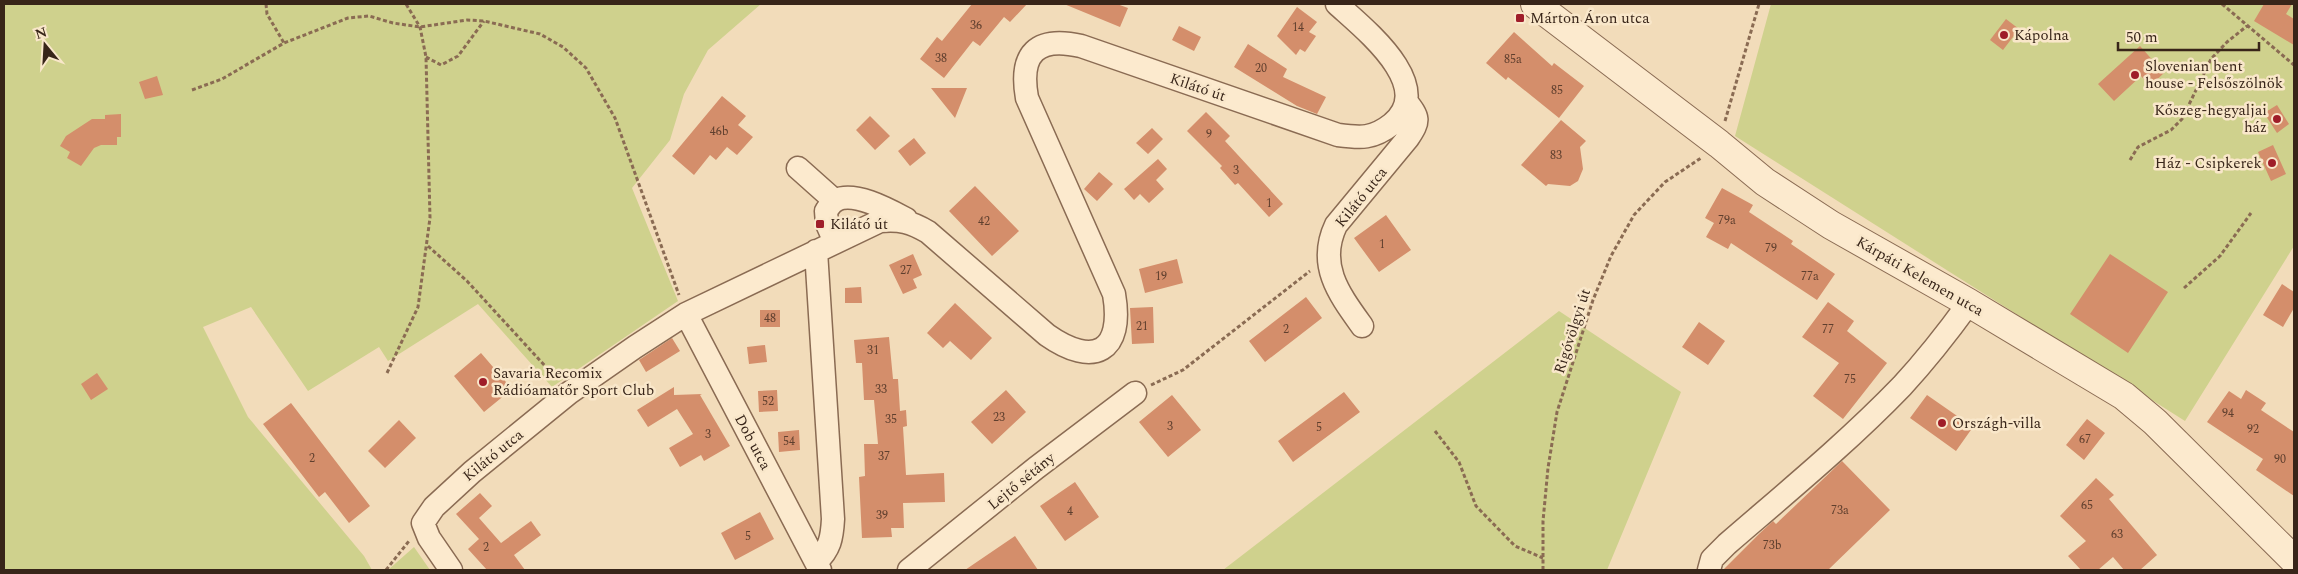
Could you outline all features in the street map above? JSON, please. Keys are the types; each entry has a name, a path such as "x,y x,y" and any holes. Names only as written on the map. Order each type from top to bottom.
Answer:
{"street":[{"path":"1337,4 1378,41 1396,63 1405,82 1406,101"},
{"name":"Kárpáti Kelemen utca","path":"1535,4 1765,182 1831,225 1969,303 2124,396 2155,422 2294,560"},
{"name":"Kilátó út","path":"569,393 686,314 880,221 896,219 911,222 928,232 1064,348 1079,352 1094,351 1107,345 1115,331 1117,316 1114,294 1026,98 1024,69 1028,59 1036,50 1048,44 1064,42 1081,46 1338,135 1361,138 1382,132 1397,120 1406,101"},
{"name":"Kilátó utca","path":"1362,326 1334,286 1329,256 1331,237 1336,225 1408,138 1417,124 1416,115 1406,101"},
{"path":"798,168 834,201"},
{"path":"818,566 832,541 833,519 826,211 834,201 846,197 881,205 911,222"},
{"path":"1709,570 1712,559 1727,544 1843,444 1902,385 1937,346 1969,303"},
{"name":"Dob utca","path":"686,314 818,566"},
{"name":"Kilátó utca","path":"423,523 446,494 569,393"},
{"name":"Lejtő sétány","path":"909,570 1036,468 1135,393"},
{"path":"423,523 429,538 450,570"}],"path":[{"path":"266,4 266,14 284,43"},
{"path":"387,373 418,307 428,246 430,218 426,57 420,27 406,4"},
{"path":"1718,144 1759,4"},
{"path":"2222,4 2294,65"},
{"path":"192,90 222,79 284,43 348,18 369,16 393,23 420,27 467,20 484,20 540,34 563,47 586,68 615,118 637,174 686,314"},
{"path":"426,57 441,65 458,56 484,20"},
{"path":"2130,160 2138,147 2171,130 2182,119 2211,59 2227,42 2247,26"},
{"name":"Rigóvölgyi út","path":"1544,570 1544,512 1556,412 1593,300 1611,256 1634,215 1665,182 1718,144"},
{"path":"2184,288 2220,256 2250,213"},
{"path":"428,246 467,280 569,393"},
{"path":"1135,393 1183,370 1329,256"},
{"path":"1435,430 1459,462 1476,506 1515,546 1543,558"},
{"path":"386,570 423,523"}],"green space":[{"path":"4,4 761,4 708,50 684,94 670,140 632,188 678,301 552,387 478,304 388,361 379,347 308,391 251,307 203,327 248,417 364,556 372,570 4,570"},
{"path":"1771,4 2294,4 2294,246 2185,421 1735,136"},
{"path":"1559,311 1681,392 1607,570 1223,570"},
{"path":"414,547 430,570 388,570"}],"building":[{"path":"972,4 1027,4 1010,22 1004,17 980,46 973,41 944,78 920,59 937,37 942,41"},
{"path":"1064,4 1117,4 1128,8 1120,27"},
{"path":"2264,4 2292,4 2286,14 2294,19 2294,45 2254,21"},
{"path":"1297,7 1317,22 1309,32 1316,36 1305,52 1300,49 1296,55 1277,36"},
{"name":"Kápolna","path":"2006,19 2019,29 2003,50 1990,40"},
{"path":"1179,26 1201,37 1194,51 1172,40"},
{"path":"1514,32 1552,66 1554,63 1584,86 1559,118 1508,77 1506,80 1486,63"},
{"path":"1248,44 1287,69 1283,77 1326,97 1317,114 1297,106 1234,67"},
{"name":"Slovenian bent house - Felsőszölnök","path":"2140,46 2164,73 2150,86 2141,76 2114,101 2098,84"},
{"path":"157,76 163,95 145,99 139,82"},
{"path":"931,88 967,88 955,118"},
{"path":"722,96 746,116 738,125 753,137 737,155 727,147 716,160 710,155 694,175 672,156"},
{"name":"Kőszeg-hegyaljai ház","path":"2277,105 2289,124 2277,133 2264,113"},
{"path":"1206,112 1230,136 1225,141 1283,204 1269,217 1238,183 1235,185 1220,168 1222,166 1187,131"},
{"path":"121,114 121,137 117,137 117,145 101,145 94,148 81,166 67,158 70,152 60,146 66,136 92,119 105,119 105,115"},
{"path":"870,116 890,136 875,150 856,130"},
{"path":"1561,120 1586,141 1580,147 1583,169 1578,181 1570,186 1548,184 1546,186 1521,165"},
{"path":"1152,128 1163,139 1148,154 1136,143"},
{"path":"914,138 926,153 910,166 898,151"},
{"name":"Ház - Csipkerek","path":"2273,145 2286,174 2271,181 2258,152"},
{"path":"1158,159 1167,169 1156,180 1164,189 1149,203 1140,194 1134,200 1124,189"},
{"path":"1099,172 1113,184 1097,201 1084,189"},
{"path":"975,186 1019,231 992,256 949,211"},
{"path":"1722,188 1753,205 1749,212 1793,241 1791,244 1835,274 1817,300 1731,243 1728,249 1706,237 1714,223 1705,218"},
{"path":"1386,215 1411,250 1379,272 1354,238"},
{"path":"913,254 922,275 913,279 917,288 903,294 889,265"},
{"path":"2110,254 2168,292 2128,353 2070,314"},
{"path":"1177,259 1183,283 1145,293 1139,269"},
{"path":"2282,284 2294,292 2294,308 2283,327 2263,315"},
{"path":"861,287 862,303 845,303 845,288"},
{"path":"1306,297 1322,318 1265,362 1249,341"},
{"path":"1828,302 1854,321 1847,331 1887,363 1843,419 1813,396 1839,363 1802,337"},
{"path":"955,303 992,338 971,360 950,341 943,348 927,333"},
{"path":"1153,307 1154,343 1132,344 1130,308"},
{"path":"760,310 780,310 780,327 760,327"},
{"path":"1699,322 1725,341 1708,365 1682,347"},
{"path":"889,337 893,379 898,379 900,411 906,410 907,426 903,427 906,475 944,473 945,502 903,503 904,528 891,528 892,537 862,538 859,477 865,476 864,444 878,444 874,400 864,400 862,363 856,363 854,340"},
{"path":"672,338 680,351 646,372 639,360"},
{"path":"765,345 767,362 749,364 747,347"},
{"name":"Savaria Recomix Rádióamatőr Sport Club","path":"481,353 512,389 484,412 454,376"},
{"path":"97,373 108,389 91,400 81,384"},
{"path":"674,387 674,395 702,394 700,395 730,446 704,461 701,455 680,467 669,448 693,434 677,409 648,427 637,410"},
{"path":"777,390 778,411 759,412 758,391"},
{"path":"1006,390 1026,412 992,444 971,422"},
{"path":"2246,390 2266,403 2261,410 2294,432 2294,496 2256,470 2263,459 2207,422 2229,391 2241,399"},
{"path":"1344,392 1360,412 1293,462 1278,441"},
{"path":"1172,395 1201,430 1168,457 1139,422"},
{"name":"Országh-villa","path":"1927,395 1973,427 1956,451 1910,418"},
{"path":"291,403 370,506 349,523 325,492 319,497 263,424"},
{"path":"2087,419 2105,433 2084,460 2066,445"},
{"path":"399,420 416,438 385,468 368,451"},
{"path":"799,430 800,450 779,452 778,432"},
{"path":"1842,461 1890,510 1828,570 1723,570 1773,521 1776,524"},
{"path":"2096,478 2114,495 2109,499 2157,555 2140,570 2124,570 2113,557 2098,570 2081,570 2068,556 2086,541 2060,516"},
{"path":"1075,482 1099,517 1065,541 1040,506"},
{"path":"480,493 492,506 479,518 501,543 531,521 541,535 514,555 525,570 487,570 468,549 479,539 456,514"},
{"path":"760,512 774,539 735,560 721,533"},
{"path":"1015,536 1038,570 965,570"}],"place":[{"name":"Márton Áron utca","path":"1520,18"},
{"name":"Kápolna","path":"2004,35"},
{"name":"Slovenian bent house - Felsőszölnök","path":"2135,75"},
{"name":"Kőszeg-hegyaljai ház","path":"2277,119"},
{"name":"Ház - Csipkerek","path":"2272,163"},
{"name":"Kilátó út","path":"820,224"},
{"name":"Savaria Recomix Rádióamatőr Sport Club","path":"483,382"},
{"name":"Országh-villa","path":"1942,423"}]}
